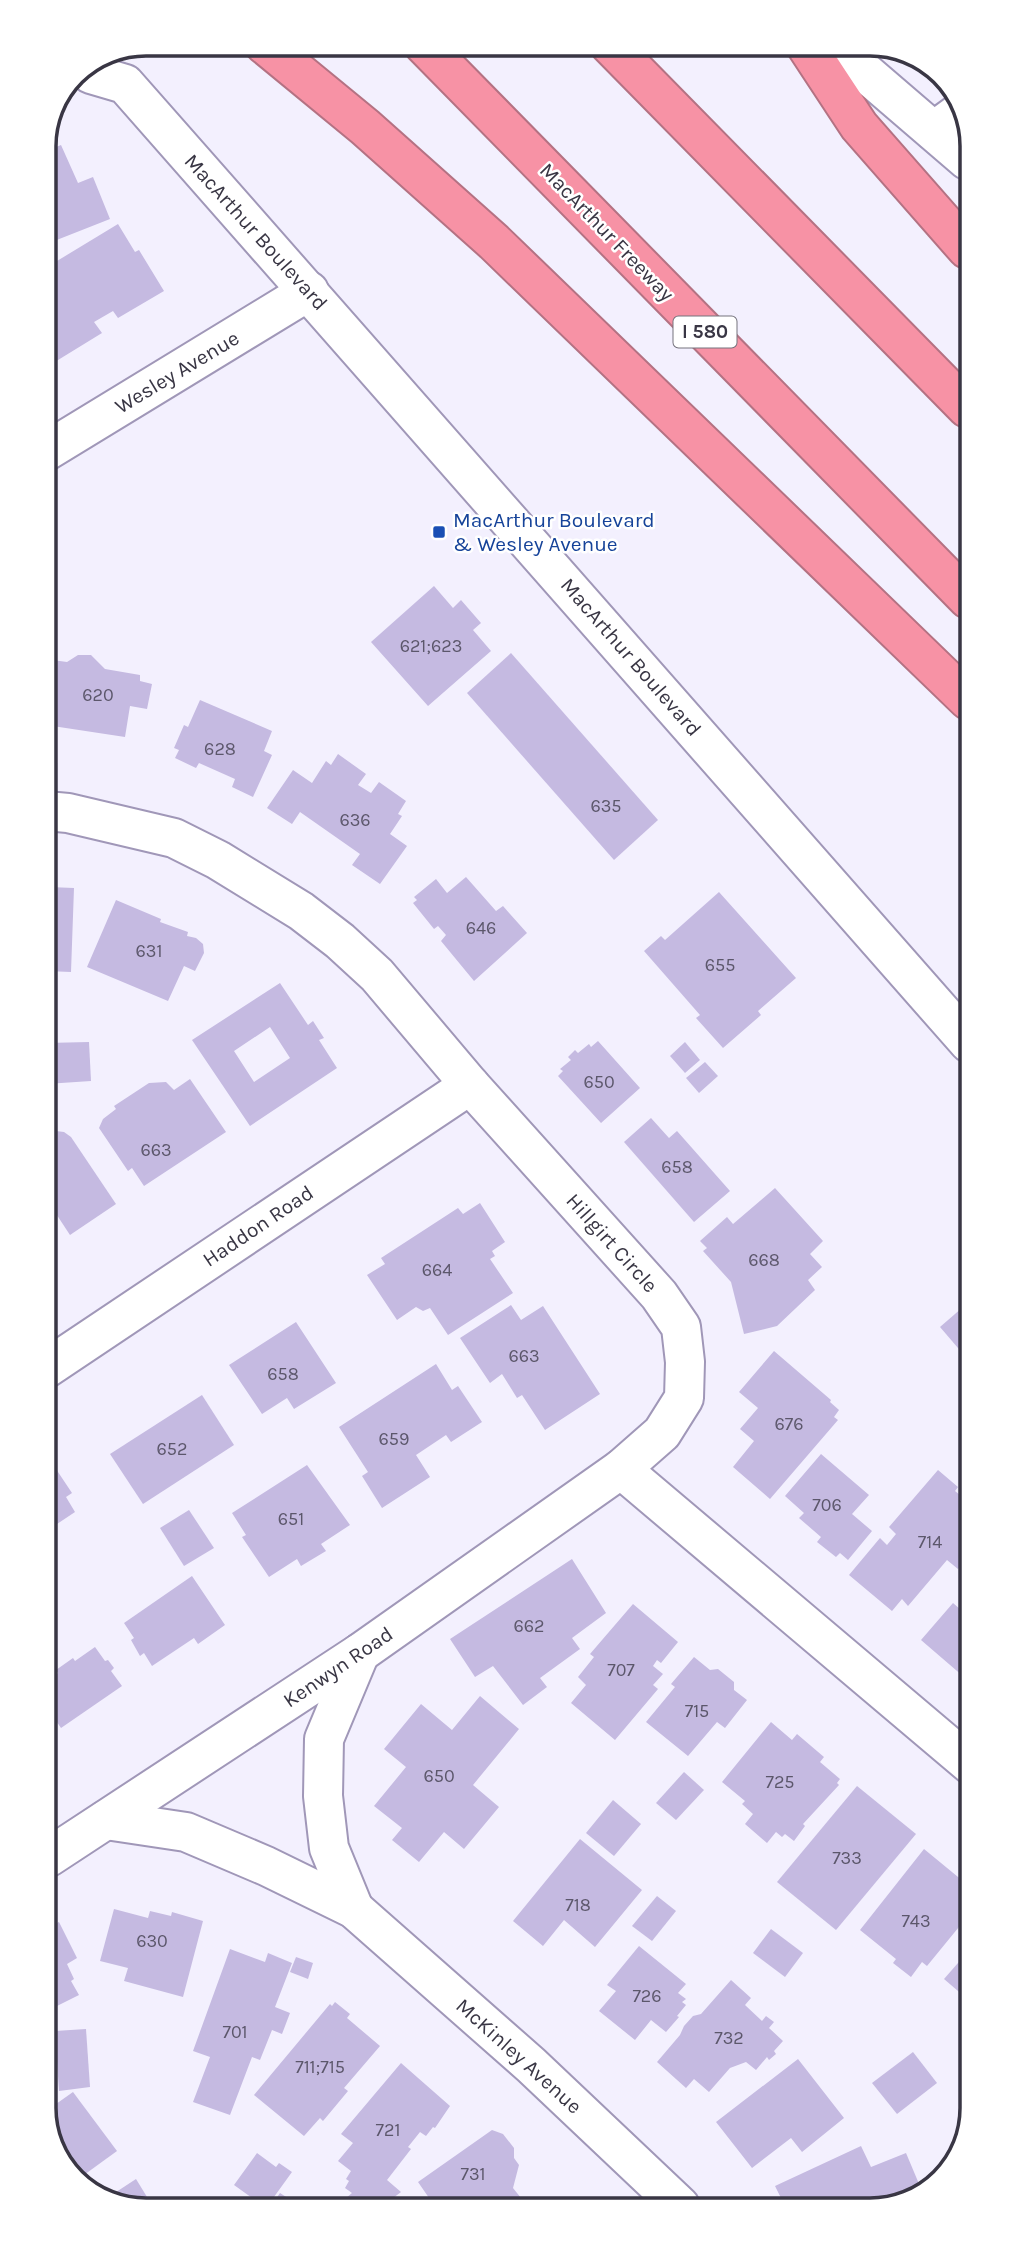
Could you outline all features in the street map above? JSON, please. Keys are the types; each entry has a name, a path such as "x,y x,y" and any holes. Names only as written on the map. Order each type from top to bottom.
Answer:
{"highway":[{"path":"279,56 365,127 494,242 960,693"},
{"name":"MacArthur Freeway","path":"434,56 960,591"},
{"path":"621,56 960,400"},
{"path":"813,56 859,126 960,241"}],"street":[{"path":"850,56 949,120 960,144"},
{"name":"MacArthur Boulevard","path":"89,76 125,84 960,1032"},
{"name":"Wesley Avenue","path":"56,445 309,291"},
{"name":"Hillgirt Circle","path":"56,812 174,838 218,860 301,911 340,941 377,975 470,1085 659,1295 681,1327 685,1362 684,1398 662,1433 621,1469"},
{"name":"Haddon Road","path":"56,1362 470,1085"},
{"path":"621,1469 960,1756"},
{"name":"Kenwyn Road","path":"56,1852 360,1653 621,1469"},
{"name":"McKinley Avenue","path":"354,1909 329,1848 323,1796 323,1750 324,1739 360,1653"},
{"name":"McKinley Avenue","path":"106,1820 186,1832 266,1866 354,1909 531,2065 672,2198"}],"building":[{"path":"61,145 78,183 93,177 110,219 56,240 56,147"},
{"path":"118,224 135,252 139,250 164,291 118,318 113,311 94,322 102,333 56,361 57,261"},
{"path":"434,586 453,608 461,600 481,623 473,630 491,651 428,706 371,642"},
{"path":"511,653 658,820 614,860 467,693"},
{"path":"78,655 91,655 105,669 140,675 140,681 152,684 147,709 130,706 125,737 56,727 56,660 67,662"},
{"path":"200,700 272,731 264,751 272,755 253,797 232,787 235,779 199,763 196,768 175,758 179,750 174,748 184,725 188,727"},
{"path":"338,754 366,774 358,785 371,793 379,782 406,801 398,814 402,816 390,834 407,846 380,884 352,865 360,854 300,812 292,824 267,808 293,770 312,783 326,761 331,765"},
{"path":"466,877 496,911 503,906 527,933 474,981 441,941 446,935 438,926 434,929 413,903 417,900 414,897 436,879 447,893"},
{"path":"56,887 74,888 71,972 56,971"},
{"path":"719,892 796,978 758,1011 761,1015 723,1048 696,1018 700,1015 644,951 661,936 665,940"},
{"path":"116,900 161,919 160,922 188,932 187,936 196,938 203,944 204,953 195,971 184,966 168,1001 87,967"},
{"path":"280,983 308,1025 313,1021 324,1038 319,1040 337,1068 250,1126 192,1040","holes":["270,1027 290,1058 254,1082 234,1051"]},
{"path":"598,1041 640,1088 601,1123 558,1076 563,1071 560,1069 571,1060 568,1057 575,1050 578,1053"},
{"path":"89,1042 91,1081 56,1083 56,1043"},
{"path":"685,1042 700,1060 685,1073 670,1056"},
{"path":"705,1062 718,1076 699,1093 686,1078"},
{"path":"190,1079 226,1132 144,1186 132,1168 128,1171 99,1128 103,1119 116,1109 114,1106 149,1083 166,1082 174,1090"},
{"path":"651,1118 669,1138 677,1131 730,1191 694,1222 624,1142"},
{"path":"56,1131 71,1137 116,1204 70,1235 56,1214"},
{"path":"775,1188 823,1241 810,1254 822,1267 808,1280 815,1290 777,1326 744,1334 731,1282 703,1251 707,1248 700,1241 727,1217 733,1224"},
{"path":"480,1203 505,1242 492,1251 495,1256 490,1259 513,1293 448,1335 430,1308 423,1311 416,1307 397,1320 367,1275 385,1264 381,1258 458,1208 463,1214"},
{"path":"511,1305 521,1320 543,1306 600,1394 545,1430 522,1395 517,1398 502,1374 490,1383 460,1338"},
{"path":"960,1310 960,1350 940,1327"},
{"path":"296,1322 336,1383 294,1409 287,1398 262,1414 229,1365"},
{"path":"774,1351 839,1410 834,1417 838,1420 770,1499 733,1467 754,1441 740,1429 758,1408 739,1392"},
{"path":"436,1364 452,1390 458,1386 482,1422 451,1442 446,1435 416,1455 430,1477 382,1508 362,1476 368,1472 339,1427"},
{"path":"202,1395 234,1445 143,1504 110,1454"},
{"path":"821,1454 869,1495 852,1514 872,1531 848,1560 840,1553 836,1557 817,1542 821,1537 799,1518 804,1513 785,1496"},
{"path":"307,1465 350,1525 321,1544 326,1551 301,1566 297,1559 269,1577 242,1537 246,1535 232,1513"},
{"path":"56,1469 72,1493 66,1497 75,1512 56,1525"},
{"path":"938,1470 958,1487 955,1491 960,1495 960,1567 958,1569 947,1560 908,1606 902,1599 892,1611 849,1575 880,1538 887,1545 896,1534 889,1527"},
{"path":"189,1510 214,1548 184,1566 160,1528"},
{"path":"572,1559 606,1613 572,1638 580,1649 540,1678 547,1687 523,1705 493,1666 475,1677 450,1639"},
{"path":"192,1576 225,1625 198,1644 194,1638 152,1666 144,1653 140,1656 131,1640 134,1638 124,1623"},
{"path":"953,1603 960,1609 960,1674 921,1640"},
{"path":"633,1604 678,1642 661,1663 657,1660 653,1666 663,1674 653,1685 658,1689 615,1740 571,1703 586,1685 578,1677 594,1657 590,1654"},
{"path":"95,1647 114,1668 111,1671 122,1686 61,1728 56,1721 56,1670 73,1658 75,1661"},
{"path":"694,1657 710,1670 718,1669 734,1682 734,1690 747,1700 725,1728 717,1722 688,1756 646,1722 675,1687 671,1684"},
{"path":"480,1696 519,1729 473,1785 499,1807 464,1849 444,1832 419,1862 392,1840 402,1828 374,1806 406,1767 384,1749 421,1704 452,1730"},
{"path":"771,1722 792,1740 797,1734 824,1757 820,1762 840,1779 837,1783 839,1785 803,1824 805,1826 794,1841 785,1834 782,1837 776,1832 767,1843 745,1824 753,1814 742,1804 745,1801 722,1782"},
{"path":"684,1772 704,1790 676,1820 656,1803"},
{"path":"857,1786 916,1834 836,1930 777,1882"},
{"path":"613,1800 641,1824 614,1856 586,1833"},
{"path":"580,1839 642,1890 595,1947 564,1920 543,1946 513,1921"},
{"path":"924,1849 960,1879 960,1926 927,1966 922,1962 911,1977 893,1963 896,1959 860,1930"},
{"path":"657,1896 676,1911 652,1941 632,1926"},
{"path":"114,1909 148,1918 150,1911 171,1916 172,1912 203,1921 183,1997 124,1981 128,1968 100,1961"},
{"path":"59,1922 77,1958 67,1964 74,1979 71,1981 79,1995 56,2006 56,1924"},
{"path":"771,1929 803,1953 785,1977 753,1953"},
{"path":"639,1946 686,1984 678,1993 686,1999 682,2002 686,2005 666,2032 651,2020 635,2040 599,2011 616,1991 607,1985"},
{"path":"230,1949 265,1962 268,1953 292,1963 275,2007 290,2013 282,2034 272,2030 260,2060 252,2057 230,2115 193,2102 210,2057 193,2051"},
{"path":"296,1957 313,1963 308,1979 290,1972"},
{"path":"960,1961 960,1993 944,1979"},
{"path":"731,1980 751,1998 745,2005 762,2021 766,2016 774,2022 769,2028 783,2041 774,2051 776,2054 769,2060 767,2057 756,2070 746,2062 730,2068 709,2092 694,2079 686,2088 657,2062 693,2016 701,2014"},
{"path":"335,2002 350,2014 347,2018 380,2046 344,2088 348,2091 323,2121 320,2118 304,2136 254,2095 330,2004 332,2006"},
{"path":"86,2029 90,2087 59,2091 56,2031"},
{"path":"913,2052 937,2083 897,2114 872,2083"},
{"path":"798,2059 844,2118 802,2152 791,2138 752,2168 716,2122"},
{"path":"401,2063 450,2106 426,2136 420,2132 408,2147 411,2149 387,2180 401,2192 393,2198 346,2198 352,2193 345,2188 351,2171 338,2161 353,2143 341,2134"},
{"path":"73,2092 117,2151 85,2174 68,2153 61,2137 56,2104"},
{"path":"492,2130 503,2134 514,2148 514,2158 519,2165 513,2188 521,2198 429,2198 418,2182"},
{"path":"861,2146 871,2167 906,2153 919,2184 899,2193 870,2198 781,2198 775,2186"},
{"path":"257,2153 276,2167 279,2163 292,2172 273,2198 252,2198 234,2185"},
{"path":"136,2179 148,2198 140,2198 116,2192"}],"place":[{"name":"MacArthur Boulevard & Wesley Avenue","path":"439,532"}]}
